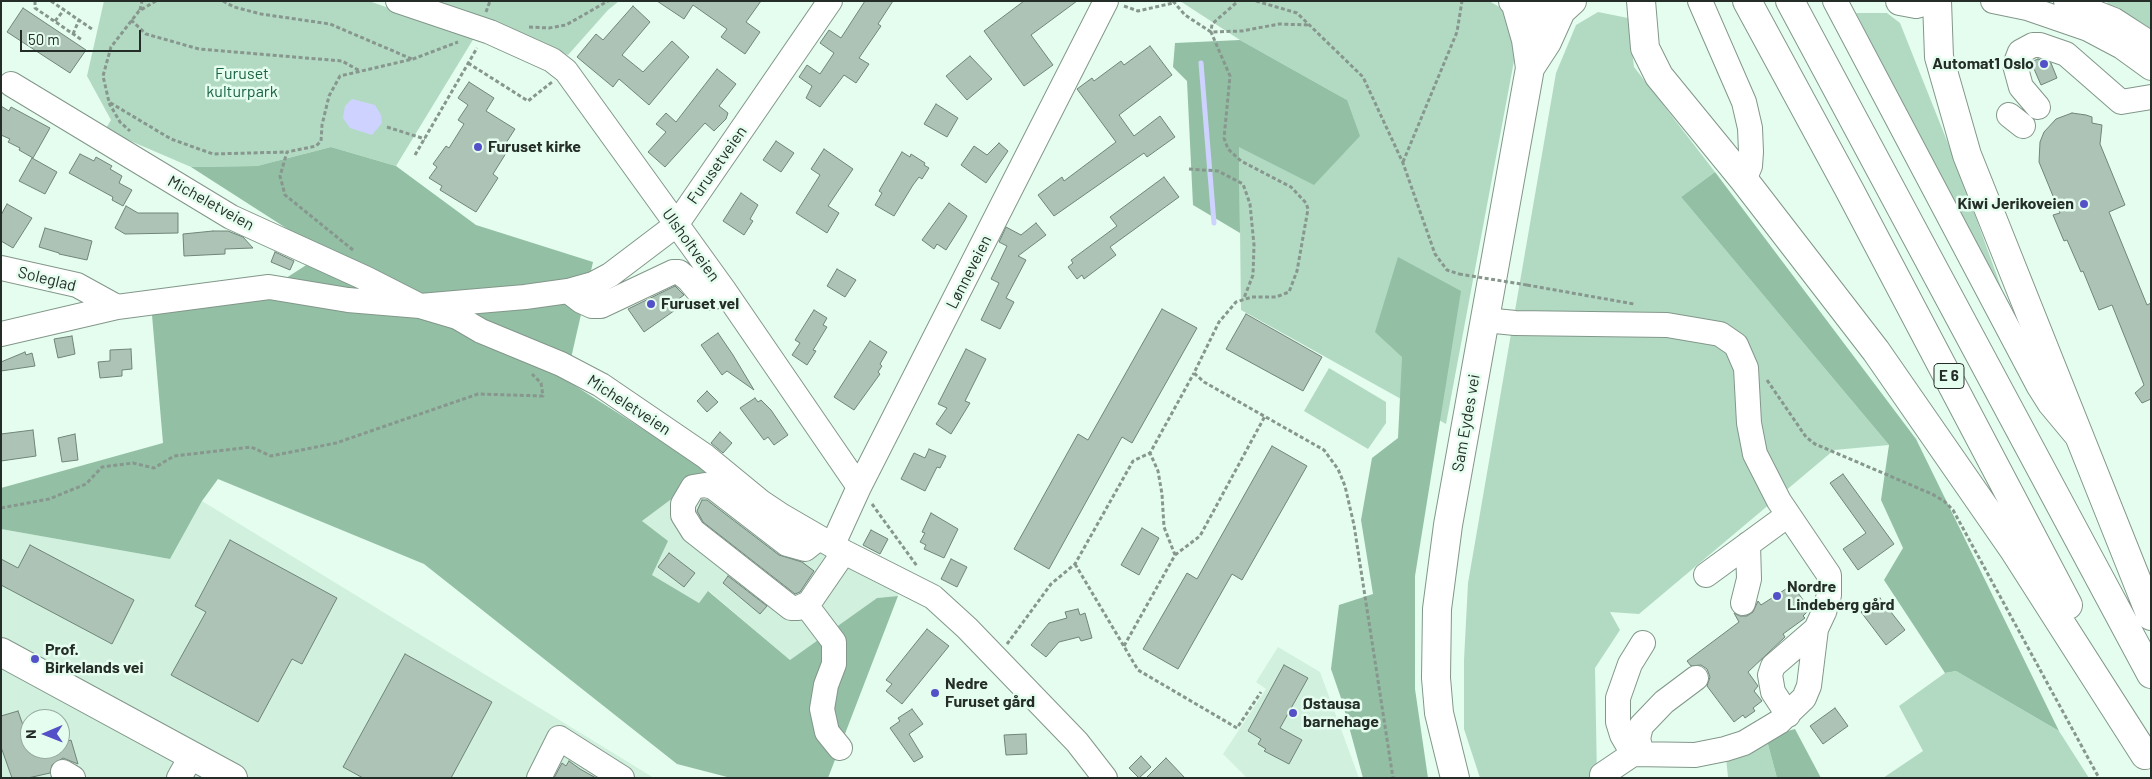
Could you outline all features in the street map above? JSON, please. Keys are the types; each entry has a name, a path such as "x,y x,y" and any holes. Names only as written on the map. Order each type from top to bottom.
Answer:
{"main road":[{"path":"1641,1 1645,48 1659,76 1744,180 1876,351 2014,550 2148,761"},
{"name":"E 6","path":"1747,1 2003,478 2148,761"},
{"name":"E 6","path":"1790,1 2151,674"},
{"path":"1900,1 1916,4 1927,1"},
{"path":"1937,1 1939,57 1968,155 2151,616"},
{"path":"1514,3 1524,11 1542,16 1567,6"},
{"name":"Sam Eydes vei","path":"1455,778 1439,713 1436,678 1437,609 1448,526 1530,68 1526,40 1514,3"},
{"name":"Sam Eydes vei","path":"1530,68 1567,6"},
{"path":"1,652 185,767 233,778"}],"street":[{"name":"Ulsholtveien","path":"398,1 490,32 552,60 566,71 724,290 859,487"},
{"name":"Furusetveien","path":"420,306 568,291 610,276 676,225 830,1"},
{"name":"Lønneveien","path":"832,545 859,487 1106,1"},
{"path":"1700,1 1744,102 1750,128 1751,152 1750,166 1744,180"},
{"path":"1834,1 2038,385 2062,420 2080,439"},
{"path":"1993,1 2027,8 2088,28 2122,47 2151,68"},
{"path":"2066,1 2095,6 2151,44"},
{"path":"2038,107 2021,87 2015,66 2020,52 2040,44 2066,54 2121,102 2151,97"},
{"name":"Micheletveien","path":"11,84 232,217 367,279 420,306 458,317 481,331 561,364 601,385 706,456 761,502 832,545 933,598 995,657 1077,742 1105,778"},
{"name":"Soleglad","path":"1,268 77,285 117,307"},
{"path":"568,291 581,301 592,306 601,306 673,272 679,272 689,280 703,297 714,297 724,290"},
{"name":"Micheletveien","path":"1,334 117,307 269,287 348,300 420,306"},
{"path":"1484,320 1515,323 1667,325 1720,334 1736,345 1745,360 1751,439 1766,477 1788,515 1829,575 1829,595 1816,629 1809,686 1804,698 1788,715 1766,731 1725,749 1695,755 1637,753 1602,775"},
{"path":"706,485 712,487 793,547 805,549 832,545 806,605 790,608 693,531 683,515 682,504 692,487 706,485"},
{"path":"1706,575 1788,515"},
{"path":"1744,603 1749,579 1748,544"},
{"path":"806,605 834,642 834,664 826,685 822,709 827,732 840,748"},
{"path":"1788,715 1773,692 1770,675 1773,666 1816,629"},
{"path":"1637,753 1622,735 1618,722 1618,698 1630,664 1643,643"},
{"path":"1637,753 1640,726 1664,702 1696,678"},
{"path":"539,778 559,738 622,778"}],"path":[{"path":"36,1 35,8 82,40"},
{"path":"51,1 92,29"},
{"path":"140,11 142,1"},
{"path":"156,1 140,11 131,20 111,47 103,76 109,102 171,139 213,154 287,152 316,146 321,141 322,125 329,96 340,76 413,59 459,42"},
{"path":"223,1 234,7 261,14 330,24 413,59"},
{"path":"521,27 549,28 566,25 608,1"},
{"path":"1106,1 1138,11 1173,2 1185,15 1211,32 1242,31 1279,24 1311,25"},
{"path":"1256,1 1296,13 1311,25 1363,77 1403,163 1435,254 1447,270 1459,274 1527,285"},
{"path":"1403,163 1457,32 1462,1"},
{"path":"995,657 1010,640 1051,584 1075,564 1133,461 1150,453 1194,374 1219,322 1236,302 1244,298 1276,297 1289,292 1297,272 1308,209 1306,203 1291,187 1241,161 1228,149 1224,138 1230,76 1211,32 1212,24 1236,3"},
{"path":"55,22 64,10"},
{"path":"73,34 79,20"},
{"path":"131,20 146,34 199,49 342,61 361,71"},
{"path":"416,156 468,63 490,32"},
{"path":"468,63 528,101 566,71"},
{"path":"387,127 425,139"},
{"path":"287,152 280,176 284,195 358,254"},
{"path":"1189,169 1201,168 1218,171 1242,184 1250,204 1254,245 1253,275 1244,298"},
{"path":"1,508 49,499 86,484 102,467 132,463 154,468 174,456 251,447 271,456 336,443 478,394 543,396 541,383 525,370"},
{"path":"1194,374 1324,450 1338,469 1345,486 1354,525 1393,778"},
{"path":"1763,375 1806,437 1815,444 1932,494 1944,501 1953,510 2099,778"},
{"path":"1124,646 1175,555 1200,536 1265,416"},
{"path":"1150,453 1158,471 1162,494 1164,527 1175,555"},
{"path":"859,487 922,574 933,598"},
{"path":"1075,564 1138,670 1237,728 1260,692"}],"shaded area":[{"path":"1240,40 1347,100 1360,136 1314,185 1239,147 1240,233 1193,205 1187,81 1173,67 1175,43"},
{"path":"331,147 396,166 476,225 593,262 566,380 709,471 642,521 668,541 652,575 699,603 708,591 790,660 877,598 898,596 828,778 731,778 677,764 424,564 218,479 202,501 170,559 1,529 1,488 163,443 152,315 255,298 325,253 191,167 257,166"},
{"path":"1715,172 1916,439 2059,731 1956,671 1945,673 1884,580 1903,548 1881,500 1889,445 1681,197"},
{"path":"1398,257 1461,291 1415,576 1415,689 1428,778 1363,778 1342,701 1331,669 1339,605 1373,594 1361,520 1372,458 1398,438 1402,357 1375,332"},
{"path":"709,471 899,592 898,596 877,598 790,660 709,591 699,603 652,575 642,521"},
{"path":"202,501 654,778 1,778 1,529 170,559"},
{"name":"Østausa barnehage","path":"1278,647 1320,672 1359,778 1247,778 1223,754 1266,689 1256,682"},
{"path":"1795,729 1821,778 1777,778 1766,737"}],"green space":[{"name":"Furuset kulturpark","path":"104,1 369,1 474,38 396,166 331,147 257,166 191,167 105,130 111,120 87,76"},
{"path":"432,1 619,1 608,10 568,55"},
{"path":"1180,1 1489,1 1503,9 1513,31 1514,61 1446,424 1241,310 1239,147 1347,100 1240,40"},
{"path":"2107,1 2151,1 2151,37 2108,7"},
{"path":"1598,12 1628,18 1634,67 1715,172 1681,197 1889,445 1834,450 1639,614 1610,612 1620,630 1595,668 1597,778 1480,778 1464,729 1464,660 1468,583 1556,73 1576,25"},
{"path":"1856,13 1887,13 1900,23 1959,171 2017,331"},
{"path":"1329,368 1386,402 1386,423 1368,449 1304,411"},
{"path":"1956,671 2059,731 2089,778 1883,778 1923,751 1899,706 1945,673"},
{"path":"1766,737 1777,778 1720,778 1728,777 1726,758"}],"water":[{"path":"352,99 375,105 381,115 382,123 372,135 350,128 343,118 345,106"}],"building":[{"path":"657,1 761,1 746,22 760,32 745,54 721,37 727,29 693,5 684,19"},
{"path":"865,1 893,1 878,24 881,26 859,58 869,64 856,83 844,75 820,107 806,98 812,86 799,77 807,65 820,74 834,53 820,43 829,30 841,38"},
{"path":"1024,1 1077,1 1031,35 1053,65 1024,86 984,31"},
{"path":"633,6 650,22 622,55 643,72 672,41 689,57 649,105 619,79 613,87 577,57 596,34 603,40"},
{"path":"23,8 86,50 70,73 7,32"},
{"path":"1150,46 1172,75 1119,115 1134,136 1160,116 1175,137 1147,157 1144,153 1054,216 1038,195 1062,177 1064,181 1116,142 1077,89 1092,78 1094,81 1121,61 1124,65"},
{"path":"970,56 992,79 967,100 946,76"},
{"path":"2038,59 2051,63 2057,78 2041,85 2031,62"},
{"path":"717,69 736,84 719,106 728,113 726,119 714,131 705,123 665,167 648,152 666,132 656,124 666,113 676,122"},
{"name":"Furuset kirke","path":"469,82 494,98 486,111 515,129 506,143 509,144 506,149 508,150 493,174 498,178 476,212 440,190 442,186 429,178 437,167 433,164 446,146 449,148 464,124 458,120 468,105 458,98"},
{"path":"936,104 958,118 947,137 924,124"},
{"path":"1,106 9,111 11,107 50,128 33,158 8,142 10,139 1,135"},
{"path":"2072,113 2092,117 2092,123 2102,125 2100,144 2125,205 2109,212 2147,305 2151,303 2151,399 2142,403 2135,393 2144,385 2112,305 2099,310 2083,271 2081,272 2067,240 2064,241 2053,215 2060,213 2039,162 2040,142 2044,132 2056,119"},
{"path":"776,141 794,153 781,172 763,160"},
{"path":"999,143 1008,151 986,183 961,165 974,146 987,155"},
{"path":"824,149 853,169 828,206 839,213 827,233 796,213 820,175 811,169"},
{"path":"902,152 910,157 911,154 929,168 922,179 919,177 913,185 894,216 875,205 882,193 879,191"},
{"path":"80,154 94,161 96,157 112,166 110,169 122,176 119,183 132,190 123,206 112,200 113,197 69,173"},
{"path":"32,158 57,172 45,194 19,181"},
{"path":"1164,177 1179,197 1110,247 1116,255 1084,279 1082,275 1077,279 1068,267 1073,263 1071,260 1117,226 1110,217"},
{"path":"741,193 758,205 750,219 753,221 744,235 723,221"},
{"path":"949,203 967,216 946,250 937,244 934,249 922,240"},
{"path":"7,204 32,218 13,248 1,241 1,215"},
{"path":"126,206 138,213 178,213 178,233 125,234 115,228"},
{"path":"1036,223 1046,235 1018,256 1026,260 1006,298 1014,302 1000,329 981,320 999,283 991,279 1007,246 999,242 1006,227 1021,235"},
{"path":"45,228 92,241 87,260 59,254 39,247"},
{"path":"228,231 243,237 253,248 225,249 225,254 184,256 183,234"},
{"path":"275,252 294,261 290,270 271,262"},
{"path":"837,269 856,280 845,297 827,286"},
{"name":"Furuset vel","path":"675,286 684,295 673,303 678,308 644,332 628,309"},
{"path":"1162,309 1197,328 1132,443 1122,437 1049,569 1014,549 1078,434 1088,440"},
{"path":"814,310 827,318 823,325 827,327 813,350 816,351 807,365 792,355 800,343 795,340"},
{"path":"1246,314 1322,357 1303,391 1226,349"},
{"path":"718,333 754,390 727,371 722,375 701,345"},
{"path":"72,336 75,354 58,358 54,339"},
{"path":"870,341 887,352 880,364 882,366 878,372 880,374 854,410 834,397"},
{"path":"131,349 132,369 122,370 122,376 100,378 98,362 110,361 110,350"},
{"path":"966,349 986,359 965,401 970,403 951,434 936,424 947,408 938,404"},
{"path":"25,352 26,355 32,353 35,366 1,371 1,362"},
{"path":"707,391 718,402 707,412 697,401"},
{"path":"755,398 758,402 761,400 771,410 788,435 774,445 768,437 764,440 740,408"},
{"path":"33,430 36,456 1,461 1,434"},
{"path":"720,432 732,443 723,453 711,443"},
{"path":"75,434 78,460 62,462 58,438"},
{"path":"1272,446 1307,466 1242,580 1232,574 1178,669 1143,649 1187,573 1197,579"},
{"path":"929,449 946,456 940,468 937,467 925,491 901,479 914,453 925,458"},
{"path":"1843,474 1894,544 1858,570 1843,549 1866,533 1830,483"},
{"path":"702,500 707,500 779,555 802,562 814,571 800,592 795,594 703,522 697,511"},
{"path":"931,513 958,529 944,558 924,549 926,545 920,542 925,533 922,532"},
{"path":"1142,528 1159,538 1139,575 1121,565"},
{"path":"871,530 888,539 880,554 863,545"},
{"path":"230,540 337,598 302,664 292,659 258,722 171,675 206,612 195,606"},
{"path":"30,545 134,600 112,644 1,585 1,559 18,568"},
{"path":"669,553 695,573 684,587 658,567"},
{"path":"951,559 967,567 957,587 941,579"},
{"path":"728,576 767,606 760,614 723,583"},
{"path":"1792,585 1810,609 1803,616 1805,618 1783,634 1785,637 1748,672 1758,686 1754,691 1762,701 1753,708 1755,711 1745,718 1743,715 1734,722 1707,686 1710,677 1707,669 1701,665 1691,666 1687,661 1739,622 1734,613 1740,616 1747,616 1753,612 1758,601 1761,605"},
{"path":"1880,598 1905,630 1886,645 1861,612"},
{"path":"1078,609 1080,615 1085,613 1092,638 1081,641 1079,637 1059,642 1046,657 1031,645 1049,623 1067,618 1065,612"},
{"path":"927,629 949,646 902,704 886,691 892,684 886,680"},
{"path":"405,654 492,702 451,778 363,778 343,767"},
{"path":"1284,665 1308,678 1280,728 1302,740 1289,764 1264,751 1266,749 1258,744 1261,739 1248,731"},
{"path":"1835,708 1848,726 1823,744 1810,726"},
{"path":"912,709 923,724 909,734 923,757 914,762 890,728 900,721 898,718"},
{"path":"18,711 20,717 20,759 61,759 52,765 50,773 28,778 12,778 1,747 1,716"},
{"path":"1026,734 1027,754 1006,755 1004,735"},
{"path":"71,740 78,764 66,759 70,759"},
{"path":"1141,756 1151,767 1139,778 1129,768"},
{"path":"1166,758 1185,778 1146,778"},
{"path":"569,761 596,778 554,778 562,763 566,766"}],"waterway":[{"path":"1201,63 1214,223"}],"place":[{"name":"Automat1 Oslo","path":"2044,64"},
{"name":"Furuset kirke","path":"478,147"},
{"name":"Kiwi Jerikoveien","path":"2084,204"},
{"name":"Furuset vel","path":"651,304"},
{"name":"Nordre Lindeberg gård","path":"1777,596"},
{"name":"Prof. Birkelands vei","path":"35,659"},
{"name":"Nedre Furuset gård","path":"935,693"},
{"name":"Østausa barnehage","path":"1293,713"}]}
